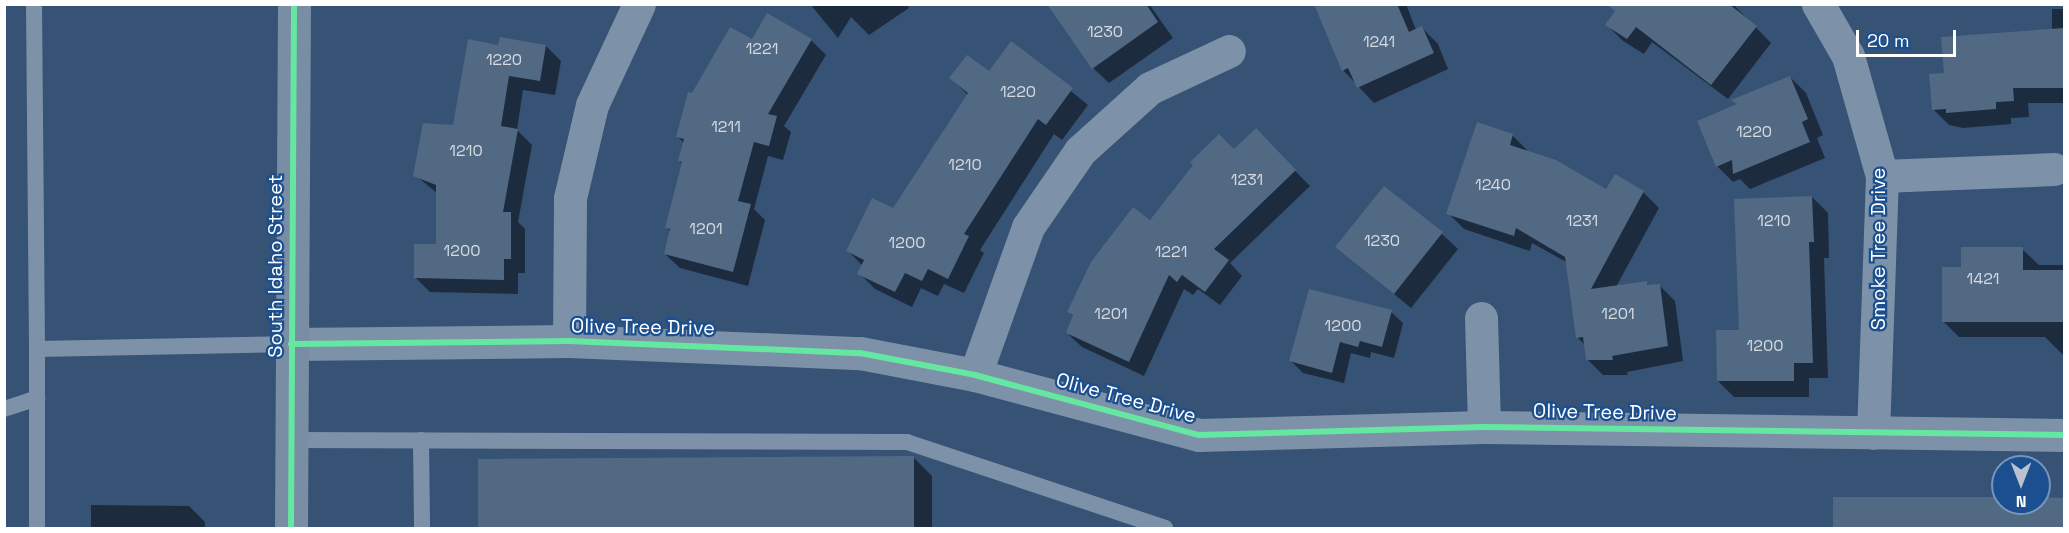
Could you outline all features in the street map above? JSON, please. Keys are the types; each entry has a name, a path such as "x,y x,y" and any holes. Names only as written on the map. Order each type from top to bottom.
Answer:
{"main road":[{"name":"South Idaho Street","path":"291,528 294,4"}],"street":[{"path":"569,341 570,198 592,105 639,4"},
{"name":"Smoke Tree Drive","path":"1818,4 1848,56 1882,176 1873,433"},
{"path":"975,375 1028,227 1080,151 1150,88 1229,51"},
{"path":"1882,176 2054,169"},
{"path":"1481,318 1484,427"},
{"name":"Olive Tree Drive","path":"291,344 569,341 860,352 975,375 1198,435 1484,427 2064,435"}],"lane":[{"path":"34,4 37,528"},
{"path":"37,349 291,344"},
{"path":"4,409 38,398"},
{"path":"291,440 908,442 1165,528"},
{"path":"421,440 422,528"}],"building":[{"path":"1047,4 1146,4 1158,22 1092,69"},
{"path":"1314,4 1397,4 1409,32 1422,26 1434,53 1357,88 1348,68 1342,71"},
{"path":"1606,4 1729,4 1757,26 1711,85 1636,27 1627,39 1605,25 1615,11"},
{"path":"767,13 812,39 768,114 777,116 769,146 754,142 738,201 751,204 733,272 664,254 670,229 665,228 682,162 678,161 684,139 676,137 688,92 692,93 730,27 752,39"},
{"path":"2064,28 2064,88 2013,88 2014,101 1996,102 1996,109 1946,113 1946,109 1932,110 1929,74 1944,73 1941,37"},
{"path":"500,37 546,45 540,81 509,76 501,126 518,129 503,212 511,212 511,259 504,259 504,280 414,278 414,244 436,244 436,185 413,176 423,123 453,125 468,39 498,45"},
{"path":"1011,41 1073,88 1046,125 1038,119 964,234 969,236 948,279 928,269 922,281 905,273 895,292 857,274 864,260 846,251 872,198 893,208 968,93 949,78 967,55 989,71"},
{"path":"1790,76 1808,119 1802,122 1810,142 1733,174 1732,160 1716,167 1697,121 1737,104 1731,100"},
{"path":"1477,122 1513,134 1510,145 1556,160 1606,189 1615,174 1644,191 1591,289 1647,281 1647,285 1660,284 1668,346 1612,356 1613,360 1586,360 1583,337 1576,338 1565,257 1516,228 1514,236 1446,214"},
{"path":"1256,128 1296,170 1214,249 1229,260 1205,292 1182,275 1177,282 1169,275 1129,362 1066,333 1073,315 1067,312 1091,262 1133,207 1150,220 1193,165 1190,162 1219,134 1234,149"},
{"path":"1384,186 1443,232 1394,294 1335,247"},
{"path":"1812,196 1814,242 1809,242 1813,363 1794,363 1794,381 1717,381 1716,330 1739,330 1734,199"},
{"path":"1961,247 2023,247 2023,270 2064,270 2064,322 1942,322 1942,267 1961,267"},
{"path":"1309,289 1392,310 1382,347 1360,341 1358,347 1340,342 1332,373 1289,361"},
{"path":"914,456 914,528 478,528 478,459"},
{"path":"1833,497 1991,497 1991,515 2051,515 2051,497 2064,498 2064,528 1833,528"}],"cycle path":[{"path":"291,528 294,4"},
{"path":"291,344 569,341 860,353 975,375 1199,435 1484,427 2064,435"}]}
